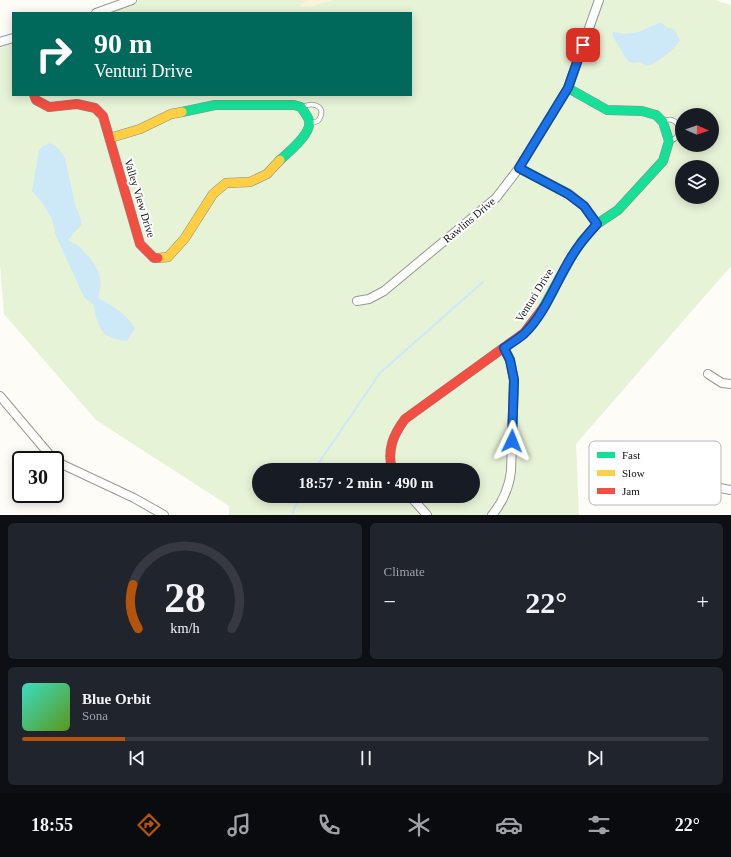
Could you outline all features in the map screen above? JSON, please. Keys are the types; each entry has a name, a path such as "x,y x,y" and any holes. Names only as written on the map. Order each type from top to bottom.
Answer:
{"street":[{"path":"99,12 132,0"},
{"name":"Rawlins Drive","path":"357,301 369,299 384,291 496,198 519,168 568,88 599,0"},
{"path":"0,42 12,38"},
{"path":"568,88 607,110 642,111 656,115 663,122 668,137"},
{"name":"Valley View Drive","path":"34,96 36,100 49,107 77,104 95,108 103,116 140,244 154,258 168,257 185,238 213,194 226,183 250,182 267,174 304,136 309,128 309,124"},
{"path":"110,138 140,129 171,114 215,105 294,105 301,107 309,120 309,124"},
{"name":"Venturi Drive","path":"391,463 390,452 394,434 405,419 524,334 540,312 582,241 597,224 618,210 631,197 662,161 667,152 668,137"},
{"path":"519,168 568,194 584,206 597,224"},
{"path":"492,515 507,492 510,483 511,471 514,380 510,360 504,348"},
{"path":"708,374 722,382 731,384"},
{"path":"0,396 46,451"},
{"path":"64,466 134,498 158,514"},
{"path":"721,488 731,490"},
{"path":"416,503 427,515"}],"lane":[{"path":"301,107 311,104 320,108 320,118 316,123 309,124"},
{"path":"663,122 668,119 672,120 675,121 679,127 679,134 677,138 668,137"}],"green space":[{"path":"139,0 715,0 731,5 731,266 576,444 579,515 229,515 229,506 96,420 4,314 0,264 0,48 12,43 12,96 412,96 412,12 107,12"}],"sand":[{"path":"312,0 332,0 310,7 301,7 300,4"}],"water":[{"path":"661,22 667,28 674,29 680,40 678,44 665,56 650,65 646,66 640,62 632,63 628,61 613,37 613,32 626,34 639,32"},
{"path":"50,143 58,148 65,158 75,204 81,219 81,225 68,240 79,246 97,268 100,279 100,291 98,298 119,310 128,318 135,328 127,341 110,337 100,328 94,305 84,297 56,236 52,219 41,201 32,191 39,150 43,146"}],"waterway":[{"path":"319,463 380,373 483,282"},
{"path":"292,515 296,503"}],"traffic: fast":[{"path":"543,308 582,241 597,224 618,210 663,161 669,141 663,122 656,115 642,111 607,110 568,88"},
{"path":"182,112 215,105 294,105 301,107 308,117 309,126 304,137 280,160"}],"traffic: slow":[{"path":"110,138 140,129 171,114 182,112"},
{"path":"158,258 168,257 185,238 213,194 226,183 250,182 267,174 280,160"}],"traffic: jam":[{"path":"34,96 36,100 49,107 77,104 95,108 103,116 140,244 154,258 158,258"},
{"path":"391,463 390,456 392,443 397,431 405,419 524,333 543,308"}],"route":[{"path":"512,441 514,380 510,360 504,348 524,334 532,324 572,256 582,241 597,224 584,206 568,194 519,168 568,88 583,45"}]}
